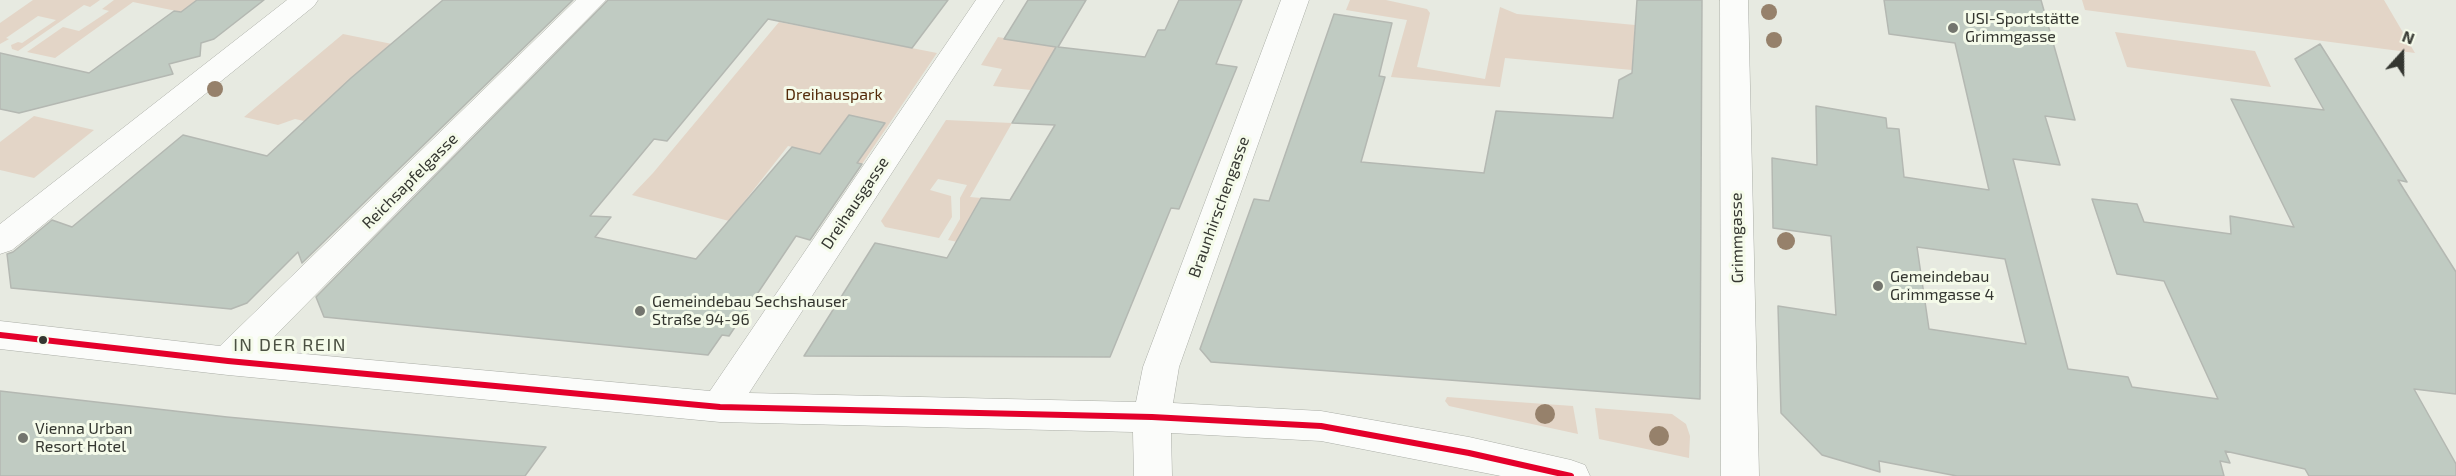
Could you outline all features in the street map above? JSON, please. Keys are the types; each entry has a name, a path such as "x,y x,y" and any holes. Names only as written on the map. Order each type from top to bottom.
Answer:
{"street":[{"path":"0,242 304,0"},
{"name":"Reichsapfelgasse","path":"228,361 592,0"},
{"name":"Dreihausgasse","path":"720,407 990,0"},
{"name":"Braunhirschengasse","path":"1153,476 1152,417 1161,367 1295,0"},
{"name":"Grimmgasse","path":"1734,0 1740,476"},
{"path":"0,334 228,361 720,407 1152,417 1321,426 1469,453 1570,476"}],"green space":[{"path":"33,0 100,0 90,7 84,5 18,51 12,49 11,45 22,43 56,20 38,16 0,44 0,23"},
{"path":"114,0 197,0 181,12 133,2 55,58 27,52 63,27 79,31 109,11 102,9"},
{"path":"1350,0 1386,0 1427,9 1430,13 1417,67 1485,79 1500,7 1517,14 1635,25 1632,70 1505,58 1500,87 1391,77 1407,20 1346,10"},
{"path":"2082,0 2384,0 2415,53 2085,10"},
{"name":"Dreihauspark","path":"779,22 937,53 862,164 788,146 729,221 632,195 653,173"},
{"path":"2115,32 2255,51 2271,87 2127,67"},
{"path":"343,34 392,44 304,121 295,119 278,125 244,117"},
{"path":"998,37 1056,47 1031,90 993,86 1002,69 981,65"},
{"path":"34,116 94,130 34,178 0,170 0,142"},
{"path":"946,120 1012,123 970,197 981,198 976,206 993,249 948,240 960,219 960,198 967,185 938,179 930,190 951,196 952,217 939,238 885,227 881,221"},
{"path":"1447,397 1573,406 1578,434 1449,406 1445,401"},
{"path":"1595,408 1672,414 1686,424 1690,436 1689,458 1599,439"}],"building":[{"path":"197,0 264,0 214,39 201,43 200,56 169,64 173,74 19,113 0,109 0,53 89,73 174,11 181,12"},
{"path":"443,0 573,0 302,263 298,252 247,303 231,309 11,288 7,254 13,252 52,220 72,227 183,135 267,156 351,78"},
{"path":"608,0 948,0 912,48 768,19 667,141 654,139 590,216 611,217 595,237 696,259 792,147 820,154 849,115 885,123 857,163 862,164 810,240 796,236 729,336 722,335 708,355 324,317 316,297"},
{"path":"1028,0 1086,0 1058,47 1145,57 1158,30 1165,30 1179,0 1242,0 1216,64 1237,67 1179,209 1171,208 1110,357 804,356 875,243 947,258 981,198 1010,200 1055,125 1012,123 1056,47 1004,39"},
{"path":"1637,0 1702,0 1700,399 1211,362 1200,349 1254,199 1269,201 1334,14 1392,23 1379,76 1385,77 1361,162 1484,173 1496,111 1613,118 1619,80 1632,73"},
{"path":"1884,0 2041,0 2075,120 2045,116 2060,165 2013,159 2068,369 2128,377 2132,387 2218,399 2164,281 2117,274 2092,199 2137,204 2144,222 2231,234 2230,216 2294,227 2231,99 2324,110 2295,59 2320,44 2407,182 2398,180 2456,272 2456,394 2414,389 2456,464 2456,476 2309,476 2305,469 2225,451 2230,463 2220,461 2224,476 1957,476 1879,461 1880,472 1822,455 1781,413 1778,306 1836,315 1831,236 1773,228 1772,158 1817,165 1816,106 1886,118 1887,128 1899,129 1904,177 1989,190 1955,43 1889,34","holes":["1917,247 2005,259 2026,344 1929,329"]},
{"path":"0,391 227,417 546,447 525,476 0,476"}],"transit line":[{"path":"0,335 228,361 720,407 1152,417 1321,426 1469,453 1571,476"}],"place":[{"name":"USI-Sportstätte Grimmgasse","path":"1953,28"},
{"name":"Gemeindebau Grimmgasse 4","path":"1878,286"},
{"name":"Gemeindebau Sechshauser Straße 94-96","path":"640,311"},
{"name":"Vienna Urban Resort Hotel","path":"23,438"}],"district":[{"name":"IN DER REIN","path":"290,345"}]}
